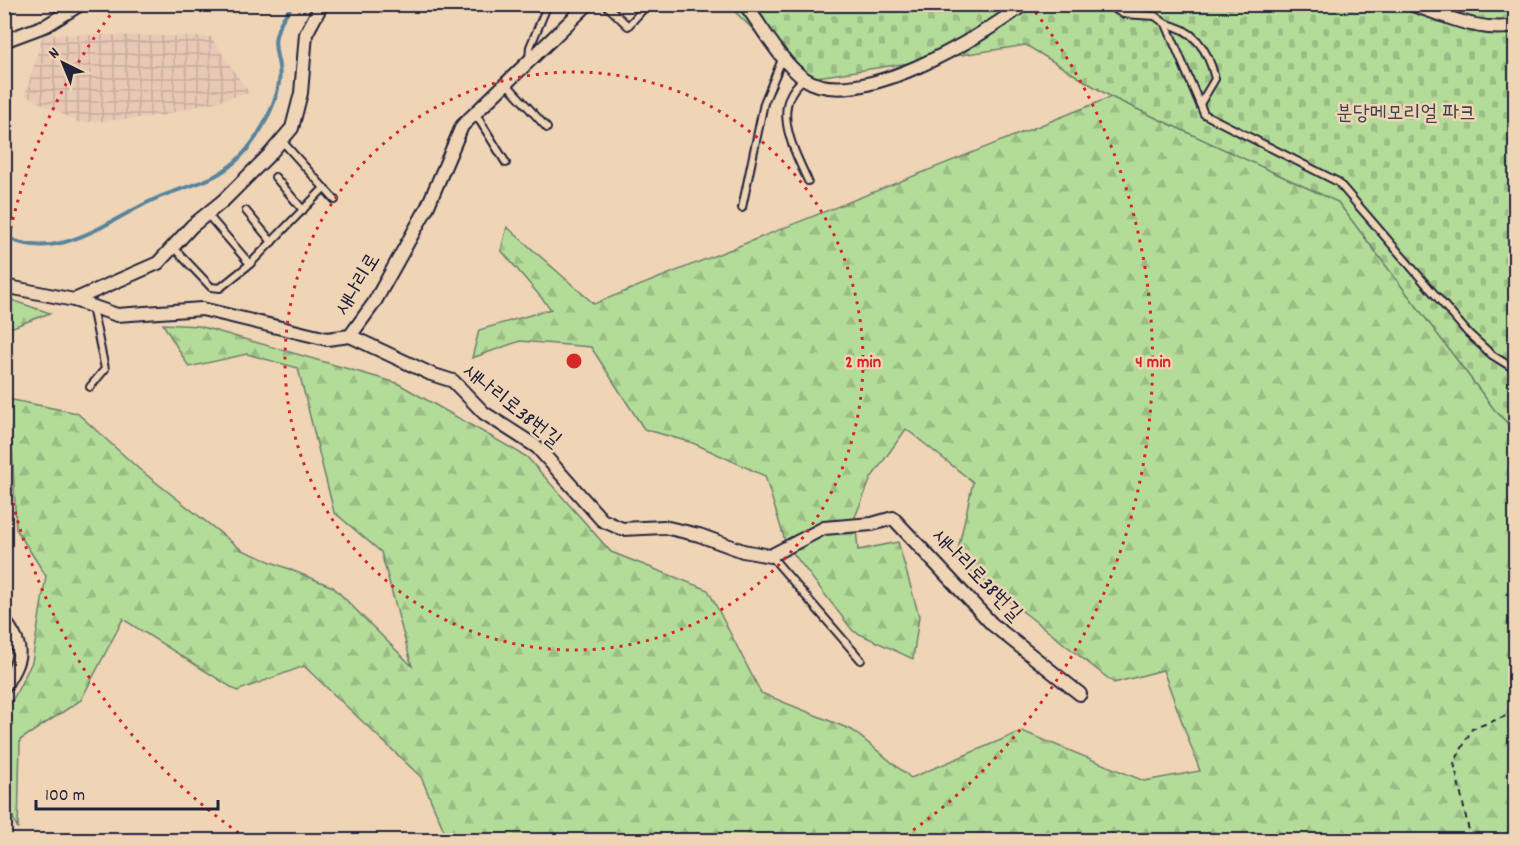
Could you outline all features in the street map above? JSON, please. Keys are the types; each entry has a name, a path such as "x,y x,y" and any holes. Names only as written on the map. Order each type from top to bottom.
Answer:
{"street":[{"path":"4,41 47,26 81,4"},
{"path":"74,300 158,263 269,155 292,128 301,93 306,34 322,4"},
{"name":"새나리로","path":"4,286 74,300 117,315 202,309 327,339 350,336 374,303 427,208 462,126 588,4"},
{"path":"745,4 783,56 804,79 827,89 894,76 956,50 1024,4"},
{"path":"1410,4 1464,23 1496,30 1515,26"},
{"name":"새나리로38번길","path":"350,336 430,374 453,381 484,413 537,447 602,520 622,529 664,527 699,535 742,551 770,556 824,528 872,524 894,518 992,624 1080,694"},
{"path":"4,620 19,640 18,665 4,687"}],"lane":[{"path":"529,60 530,47 548,4"},
{"path":"604,4 628,26 648,4"},
{"path":"1106,4 1122,14 1155,16 1166,24 1180,27 1207,51 1215,79 1200,104"},
{"path":"1166,24 1204,114 1338,182 1468,333 1492,355 1515,370"},
{"path":"742,208 764,103 783,56"},
{"path":"804,79 794,87 786,115 787,134 808,181"},
{"path":"505,82 548,128"},
{"path":"474,112 506,164"},
{"path":"281,140 335,200"},
{"path":"275,177 303,210"},
{"path":"173,247 211,288 220,288 250,264 324,188"},
{"path":"246,211 272,242"},
{"path":"207,214 250,264"},
{"path":"90,387 105,369 92,306"},
{"path":"770,556 861,660"},
{"path":"4,649 19,640"}],"path":[{"path":"1471,840 1454,763 1472,729 1506,716 1515,709"}],"shaded area":[{"path":"43,34 211,37 249,93 160,116 80,123 25,95"}],"green space":[{"name":"분당메모리얼 파크","path":"728,5 1515,5 1515,431 1494,409 1338,202 1111,97 1026,45 804,79"},
{"path":"1111,97 1338,202 1494,409 1515,431 1515,840 448,840 421,777 304,666 237,691 123,619 81,700 20,740 18,829 5,799 4,717 32,662 46,576 16,529 12,444 5,436 5,395 8,399 77,413 139,469 242,550 333,587 412,666 381,552 334,512 298,368 247,354 189,367 163,324 199,326 397,383 527,457 611,552 708,590 761,693 852,730 911,778 1022,731 1144,781 1200,771 1163,670 1114,683 956,559 973,482 906,429 871,478 855,517 858,550 898,542 919,616 913,659 853,631 786,544 765,476 693,443 644,429 591,347 520,341 472,358 479,330 551,309 501,250 507,227 594,304"},
{"path":"5,298 50,313 5,330"}],"waterway":[{"path":"4,236 24,244 63,243 101,228 155,199 213,177 235,162 257,136 273,104 280,74 275,40 280,23 293,4"}]}
